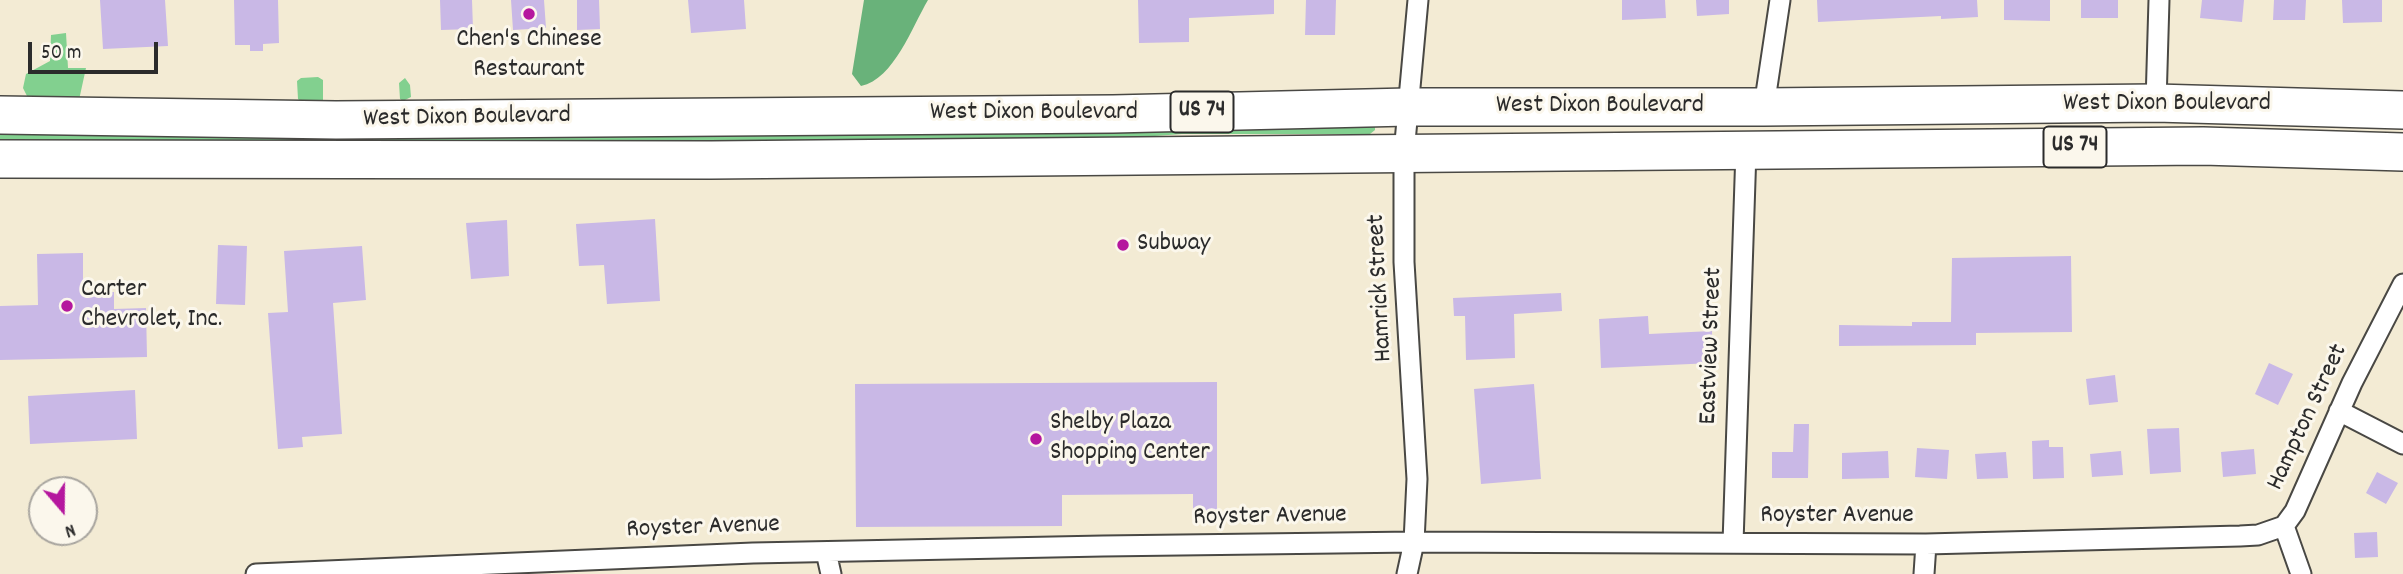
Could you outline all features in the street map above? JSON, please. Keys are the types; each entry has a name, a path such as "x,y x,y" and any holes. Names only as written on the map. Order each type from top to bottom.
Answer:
{"highway":[{"name":"West Dixon Boulevard","path":"0,114 348,120 1100,114 1408,107 2156,103 2403,110"},
{"name":"West Dixon Boulevard","path":"0,159 711,160 2203,146 2403,152"}],"street":[{"name":"Hamrick Street","path":"1407,574 1414,542 1417,479 1404,261 1404,153 1418,0"},
{"path":"1764,107 1780,0"},
{"path":"2156,103 2159,0"},
{"name":"Eastview Street","path":"1733,543 1746,150"},
{"name":"Hampton Street","path":"2301,574 2284,526 2295,511 2339,411 2403,284"},
{"path":"2339,411 2403,444"},
{"name":"Royster Avenue","path":"256,574 641,566 826,552 1414,542 1926,544 2240,536 2258,535 2284,526"},
{"path":"1924,574 1926,544"},
{"path":"826,552 831,574"}],"green space":[{"path":"864,0 928,0 892,63 873,81 861,86 852,74"},
{"path":"66,33 68,68 86,68 79,100 29,100 23,88 26,74 50,61 51,35"},
{"path":"318,77 323,80 323,101 302,102 298,99 297,81 301,78"},
{"path":"405,78 410,85 411,97 403,101 400,99 399,83"},
{"path":"1375,125 1375,130 1370,134 1182,134 1046,144 0,148 0,129"}],"building":[{"path":"100,0 165,0 168,46 103,49"},
{"path":"234,0 278,0 279,43 263,44 263,51 250,51 250,45 235,45"},
{"path":"440,0 472,0 473,29 441,30"},
{"name":"Chen's Chinese Restaurant","path":"511,0 544,0 546,28 513,30"},
{"path":"577,0 599,0 600,29 577,30"},
{"path":"688,0 744,0 746,29 691,33"},
{"path":"1138,0 1274,0 1274,14 1189,18 1189,42 1139,43"},
{"path":"1306,0 1336,0 1335,35 1305,35"},
{"path":"1622,0 1665,0 1666,18 1622,20"},
{"path":"1696,0 1729,0 1729,14 1697,16"},
{"path":"1817,0 1977,0 1978,17 1941,19 1941,16 1818,22"},
{"path":"2004,0 2050,0 2050,21 2004,20"},
{"path":"2081,0 2118,0 2118,18 2081,18"},
{"path":"2202,0 2244,0 2242,22 2200,18"},
{"path":"2274,0 2306,0 2305,20 2273,20"},
{"path":"2342,0 2382,0 2382,22 2343,23"},
{"path":"655,219 660,301 607,304 604,265 579,266 576,224"},
{"path":"507,220 509,276 471,279 466,223"},
{"path":"218,245 247,246 245,305 216,304"},
{"path":"362,246 366,300 333,303 342,434 302,437 303,447 278,449 268,313 288,312 284,251"},
{"name":"Carter Chevrolet, Inc.","path":"83,253 83,292 114,292 114,309 146,308 147,357 0,360 0,306 38,305 37,254"},
{"path":"2071,256 2072,332 1976,333 1976,345 1839,346 1839,325 1912,326 1912,322 1951,322 1952,258"},
{"path":"1561,293 1562,311 1514,314 1515,358 1466,360 1465,316 1454,316 1453,298"},
{"path":"1648,316 1649,334 1712,331 1713,363 1601,368 1599,319"},
{"path":"2269,363 2293,374 2278,405 2255,394"},
{"path":"2115,375 2118,402 2089,405 2086,379"},
{"name":"Shelby Plaza Shopping Center","path":"1217,382 1217,513 1193,514 1193,494 1062,495 1062,526 856,527 855,384"},
{"path":"1534,384 1541,479 1481,484 1474,389"},
{"path":"135,390 137,439 30,444 28,396"},
{"path":"1794,424 1809,424 1808,478 1772,478 1772,452 1793,452"},
{"path":"2179,428 2181,472 2150,474 2147,429"},
{"path":"2049,440 2049,447 2063,447 2064,478 2033,479 2032,441"},
{"path":"1917,448 1949,450 1947,479 1915,477"},
{"path":"2254,449 2256,474 2223,477 2221,452"},
{"path":"1888,451 1889,478 1842,479 1842,453"},
{"path":"2121,451 2123,475 2092,477 2090,454"},
{"path":"2006,452 2008,478 1977,479 1975,454"},
{"path":"2377,472 2398,483 2386,504 2366,493"},
{"path":"2377,532 2378,557 2355,558 2354,533"}],"place":[{"name":"Chen's Chinese Restaurant","path":"529,14"},
{"name":"Subway","path":"1123,245"},
{"name":"Carter Chevrolet, Inc.","path":"67,306"},
{"name":"Shelby Plaza Shopping Center","path":"1036,439"}]}
